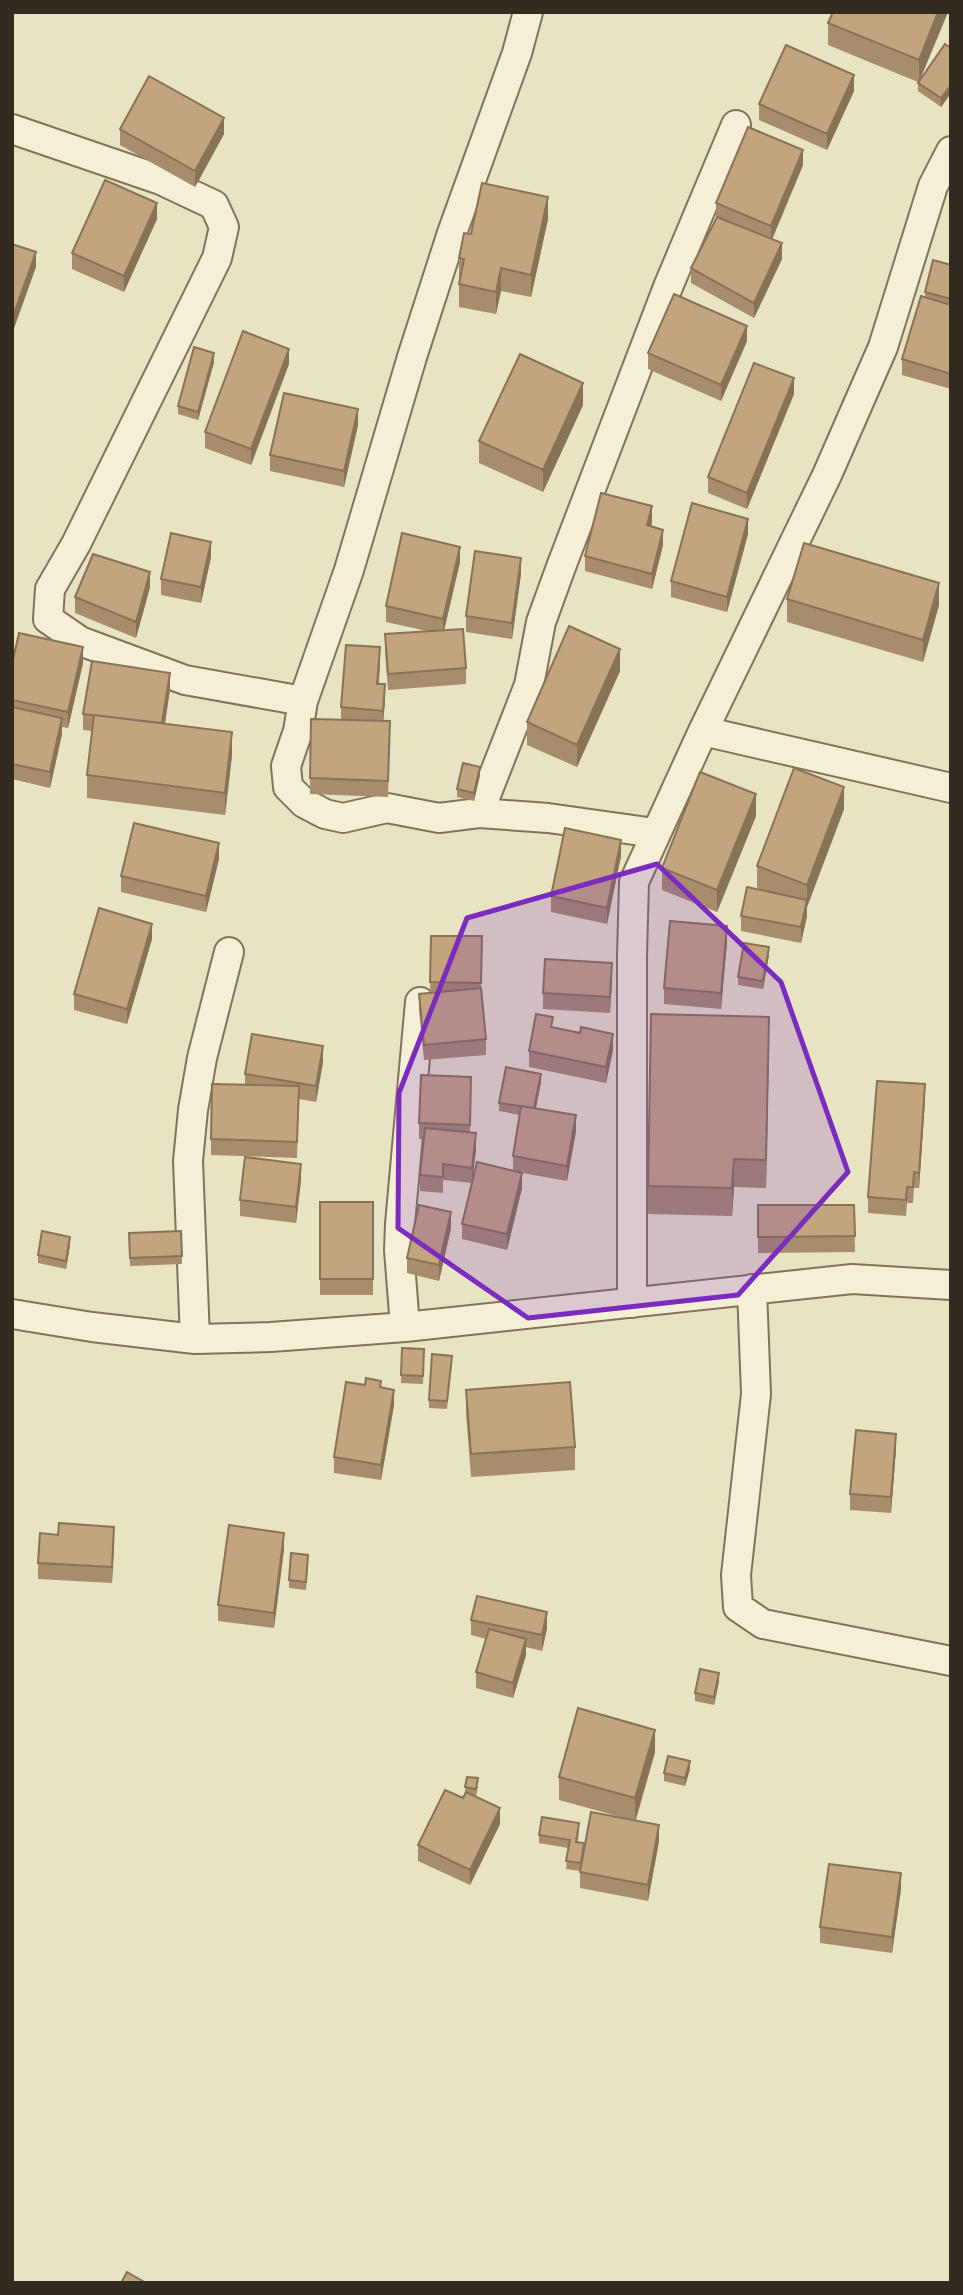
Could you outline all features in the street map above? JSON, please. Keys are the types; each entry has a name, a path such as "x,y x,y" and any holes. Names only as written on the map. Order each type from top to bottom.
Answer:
{"street":[{"path":"528,12 517,53 420,332 349,570 303,701 298,731 286,766 288,787 304,803 326,814 343,818 387,808 439,818 479,813 548,818 654,833"},
{"path":"479,813 529,685 541,622 561,566 668,287 736,125"},
{"path":"12,129 161,180 214,205 224,227 217,258 76,544 50,589 48,619 79,641 185,680 303,701"},
{"path":"632,1303 634,882 654,833 827,475 878,360 933,186 951,151"},
{"path":"703,731 951,788"},
{"path":"195,1339 188,1161 202,1058 229,952"},
{"path":"405,1327 399,1250 400,1224 419,1002"},
{"path":"12,1314 195,1339 271,1337 405,1327 852,1279 951,1284"},
{"path":"752,1289 756,1394 736,1575 738,1607 763,1624 951,1661"}],"highlighted area":[{"path":"657,864 781,982 848,1172 738,1295 528,1318 398,1228 399,1093 467,918"}],"building":[{"path":"833,12 938,12 919,60 828,23"},
{"path":"945,44 951,48 951,85 941,98 918,83"},
{"path":"786,45 854,75 827,134 759,104"},
{"path":"149,76 224,118 195,171 120,129"},
{"path":"748,127 803,150 771,226 716,203"},
{"path":"105,180 157,203 124,276 72,253"},
{"path":"482,183 548,197 531,275 501,268 496,292 459,284 464,259 459,258 464,233 471,234"},
{"path":"717,217 782,243 754,303 691,268"},
{"path":"12,244 36,252 12,319"},
{"path":"933,260 951,265 951,299 925,292"},
{"path":"674,294 747,326 721,385 648,353"},
{"path":"921,296 951,305 951,374 902,359"},
{"path":"243,331 289,349 251,449 205,432"},
{"path":"194,347 214,353 198,412 178,406"},
{"path":"520,354 583,383 543,470 479,441"},
{"path":"754,363 794,378 747,493 708,477"},
{"path":"284,393 358,409 344,471 270,455"},
{"path":"601,493 652,506 647,525 663,530 652,574 585,556"},
{"path":"692,503 748,519 727,597 671,581"},
{"path":"171,533 211,542 201,587 161,579"},
{"path":"402,533 460,547 443,619 386,606"},
{"path":"804,543 939,583 923,640 787,599"},
{"path":"475,551 521,558 512,623 466,616"},
{"path":"93,554 150,572 136,622 75,597"},
{"path":"569,626 620,649 577,745 527,722"},
{"path":"463,629 466,668 388,674 385,634"},
{"path":"19,633 83,647 68,712 12,700 12,664"},
{"path":"346,645 380,647 377,684 385,684 383,711 341,707"},
{"path":"92,661 170,673 162,723 83,714"},
{"path":"12,707 62,718 50,772 12,764"},
{"path":"94,715 232,732 225,793 87,775"},
{"path":"311,719 390,721 388,781 310,778"},
{"path":"463,763 480,767 474,793 457,789"},
{"path":"794,768 844,787 807,885 757,866"},
{"path":"700,772 756,794 717,890 662,868"},
{"path":"134,823 219,843 206,896 121,876"},
{"path":"565,828 621,840 607,908 551,896"},
{"path":"747,887 807,900 801,927 741,916"},
{"path":"99,908 152,924 127,1009 74,994"},
{"path":"670,921 727,926 721,993 664,988"},
{"path":"431,936 482,936 481,983 430,982"},
{"path":"744,943 769,947 763,981 738,977"},
{"path":"545,959 612,963 610,997 543,993"},
{"path":"481,988 486,1039 424,1045 419,994"},
{"path":"536,1014 553,1017 551,1027 580,1033 581,1027 613,1034 606,1067 529,1051"},
{"path":"651,1014 769,1017 766,1160 734,1159 732,1188 648,1186"},
{"path":"252,1034 323,1046 316,1086 245,1074"},
{"path":"506,1067 541,1074 534,1108 499,1103"},
{"path":"421,1075 471,1077 470,1125 419,1123"},
{"path":"877,1081 925,1084 919,1173 914,1172 913,1187 907,1187 906,1200 868,1197"},
{"path":"212,1084 299,1086 297,1142 211,1139"},
{"path":"521,1106 576,1115 567,1166 513,1156"},
{"path":"425,1128 476,1133 472,1168 443,1164 443,1177 420,1175"},
{"path":"245,1157 301,1164 296,1207 240,1200"},
{"path":"477,1162 522,1173 507,1234 462,1224"},
{"path":"320,1202 373,1202 373,1279 320,1279"},
{"path":"419,1205 451,1212 439,1265 407,1258"},
{"path":"758,1205 854,1205 855,1236 758,1237"},
{"path":"42,1231 70,1237 66,1261 38,1255"},
{"path":"181,1231 182,1256 130,1258 129,1233"},
{"path":"402,1348 424,1349 423,1376 401,1375"},
{"path":"432,1354 452,1356 447,1401 429,1400"},
{"path":"366,1378 381,1381 380,1387 394,1390 381,1465 334,1457 346,1382 365,1385"},
{"path":"570,1382 575,1447 471,1454 466,1390"},
{"path":"856,1430 896,1434 891,1497 850,1494"},
{"path":"59,1523 114,1527 112,1567 38,1563 40,1533 58,1535"},
{"path":"229,1525 284,1533 274,1613 218,1605"},
{"path":"291,1553 308,1555 306,1582 289,1580"},
{"path":"477,1596 547,1612 542,1635 471,1620"},
{"path":"489,1629 526,1639 513,1683 476,1672"},
{"path":"700,1669 719,1673 714,1697 695,1693"},
{"path":"578,1708 655,1730 635,1798 559,1777"},
{"path":"668,1756 690,1761 685,1778 664,1773"},
{"path":"467,1777 478,1778 476,1789 465,1787"},
{"path":"445,1790 463,1798 466,1792 500,1808 470,1870 418,1845"},
{"path":"591,1812 659,1825 648,1885 580,1872"},
{"path":"542,1817 579,1823 576,1842 584,1843 581,1863 566,1861 570,1840 539,1835"},
{"path":"829,1864 901,1873 892,1937 820,1927"},
{"path":"127,2272 146,2283 121,2283"}]}
